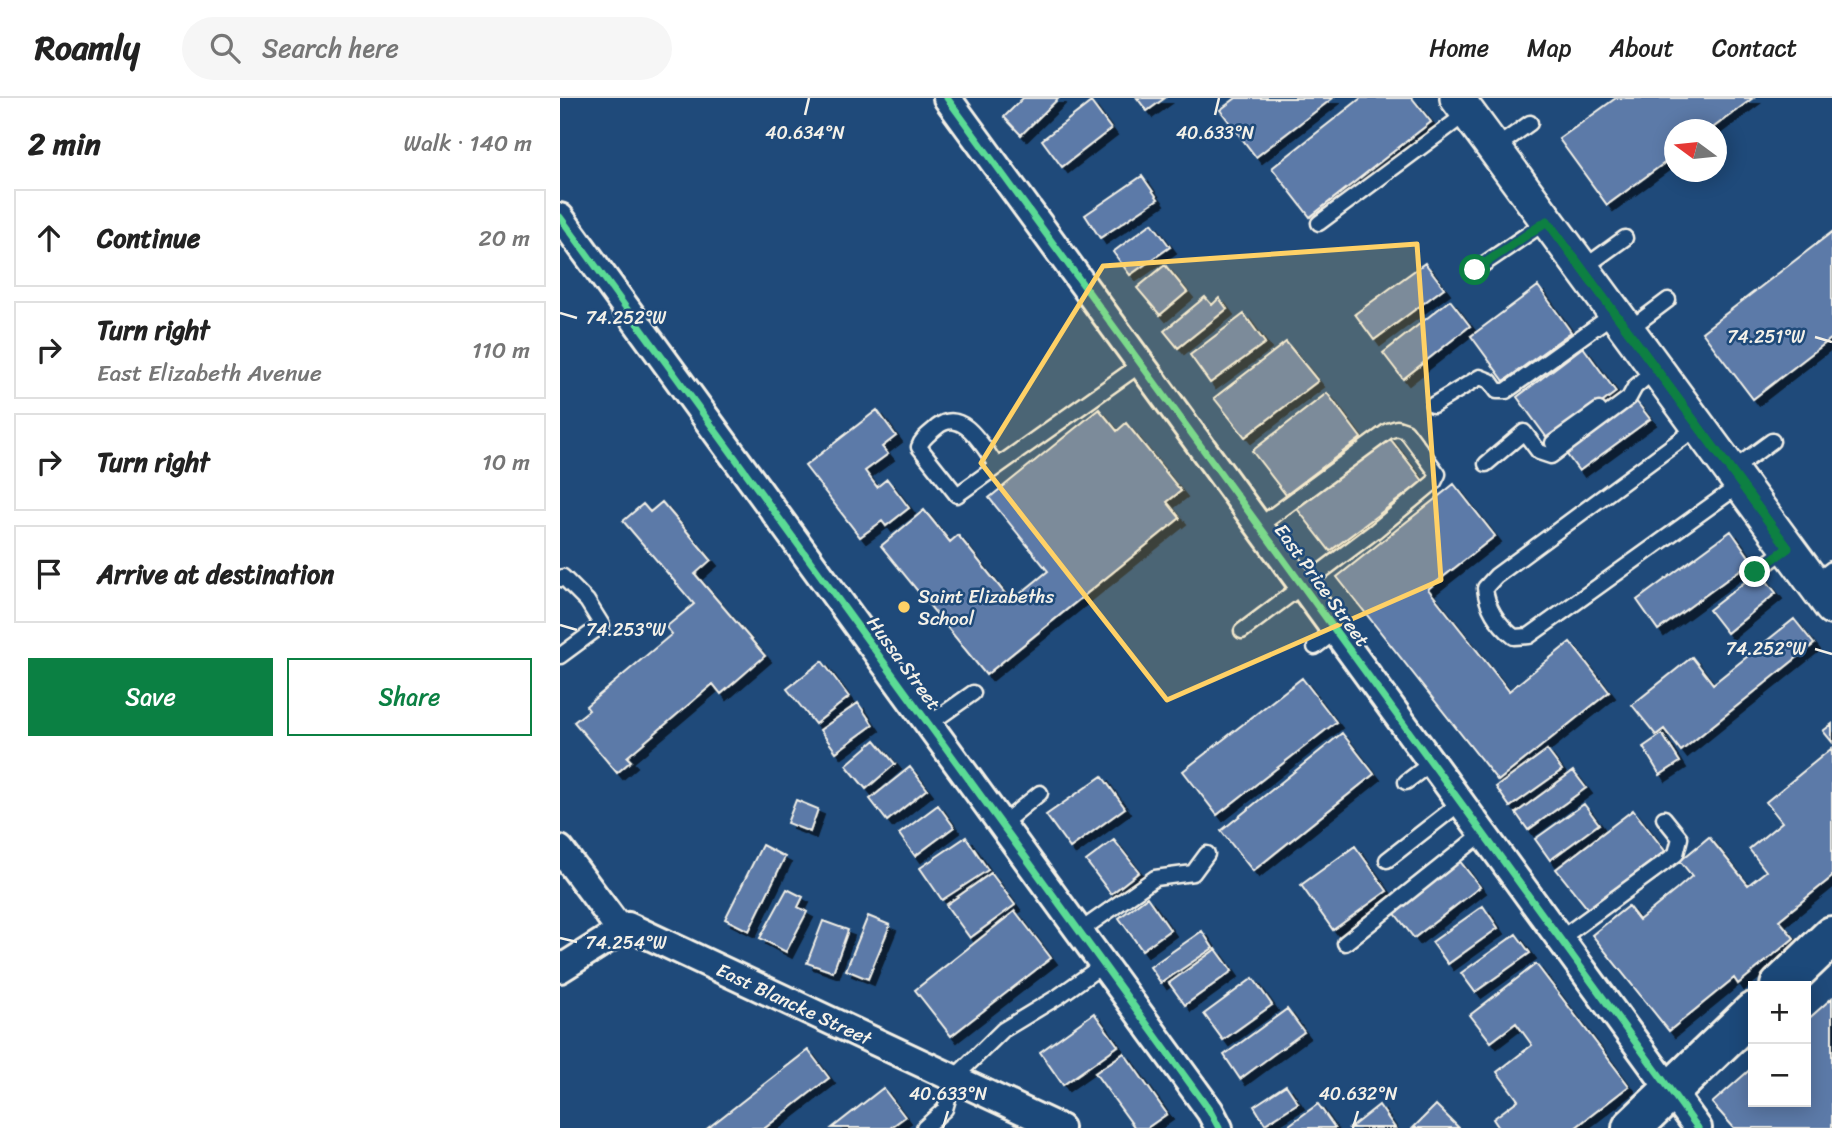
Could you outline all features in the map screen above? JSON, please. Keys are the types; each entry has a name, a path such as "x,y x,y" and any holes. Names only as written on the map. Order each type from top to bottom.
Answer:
{"main road":[{"path":"1785,981 1832,936"},
{"path":"1632,1128 1748,1017"}],"street":[{"name":"East Price Street","path":"947,98 1698,1128"},
{"path":"1462,105 1622,322 1646,378 1699,426 1788,548 1826,586"},
{"name":"Hussa Street","path":"560,217 1104,964 1213,1122"},
{"path":"560,849 621,931 560,969"},
{"name":"East Blancke Street","path":"621,931 628,926 1060,1128"}],"lane":[{"path":"1319,223 1462,105"},
{"path":"1494,149 1530,123"},
{"path":"1475,270 1547,221"},
{"path":"1583,269 1625,239"},
{"path":"1433,405 1480,377 1490,381 1497,391 1506,391 1622,322 1668,300"},
{"path":"997,466 967,426 954,422 943,423 921,440 919,447 957,495 1141,364"},
{"path":"1486,464 1524,432 1539,452 1551,456 1629,398 1646,378"},
{"path":"1699,426 1496,576 1485,588 1486,604 1503,628 1514,637 1529,636 1736,477 1772,441"},
{"path":"1242,631 1375,531 1434,482 1438,474 1406,431 1397,428 1388,431 1259,526"},
{"path":"1755,572 1788,548"},
{"path":"560,579 563,577 587,601 602,625 560,656"},
{"path":"1315,647 1336,631"},
{"path":"929,724 973,693"},
{"path":"1406,782 1432,763"},
{"path":"1002,824 1040,793"},
{"path":"1387,860 1460,803"},
{"path":"1560,939 1676,853 1680,838 1664,818"},
{"path":"1345,943 1483,833"},
{"path":"1080,931 1155,878 1193,873 1207,854"},
{"path":"924,1128 945,1109 954,1078 1003,1030 1059,996 1104,964"}],"highlighted area":[{"path":"1417,244 1441,580 1167,700 981,463 1103,266"}],"building":[{"path":"1023,98 1059,98 1021,135 1004,117"},
{"path":"1137,98 1165,98 1147,111"},
{"path":"1236,98 1333,98 1256,157 1220,110"},
{"path":"1361,98 1412,98 1431,122 1310,217 1272,168"},
{"path":"1616,98 1753,98 1725,119 1664,119 1664,163 1607,205 1559,139"},
{"path":"1091,102 1111,129 1062,167 1042,140"},
{"path":"1142,176 1158,199 1100,238 1085,215"},
{"path":"1152,223 1170,247 1130,275 1113,252"},
{"path":"1832,232 1832,338 1753,399 1702,332"},
{"path":"1425,263 1444,288 1374,340 1355,314"},
{"path":"1165,265 1187,292 1160,315 1137,288"},
{"path":"1538,286 1571,332 1504,381 1471,336"},
{"path":"1205,297 1212,305 1219,298 1227,309 1178,348 1164,331"},
{"path":"1450,300 1470,326 1403,379 1383,353"},
{"path":"1244,314 1265,343 1210,383 1190,355"},
{"path":"1286,342 1318,381 1245,437 1214,398"},
{"path":"1583,347 1616,392 1550,442 1517,397"},
{"path":"1327,393 1361,438 1286,495 1252,451"},
{"path":"1636,401 1650,419 1579,471 1565,452"},
{"path":"1099,409 1117,431 1126,423 1181,491 1167,502 1180,518 986,675 881,546 924,510 950,542 958,535 1011,601 1048,571 989,498"},
{"path":"877,410 896,436 882,447 888,454 865,471 877,487 887,479 909,508 886,526 882,521 860,537 805,466"},
{"path":"1388,436 1423,481 1330,551 1295,506"},
{"path":"1454,484 1495,536 1428,589 1509,691 1570,642 1609,692 1498,781 1337,577"},
{"path":"662,502 711,560 695,574 765,656 721,694 713,684 627,757 631,761 617,773 574,722 589,710 586,706 672,634 666,627 694,604 623,521 643,504 650,512"},
{"path":"1731,531 1752,561 1658,630 1637,600"},
{"path":"1759,571 1776,593 1727,633 1709,610"},
{"path":"1794,619 1814,644 1681,751 1664,729 1656,735 1632,705 1692,657 1713,684"},
{"path":"822,661 849,697 815,724 787,689"},
{"path":"1302,678 1336,722 1217,815 1183,771"},
{"path":"858,703 873,725 836,752 820,730"},
{"path":"1832,724 1832,742 1823,731"},
{"path":"1342,733 1374,774 1253,871 1221,831"},
{"path":"1662,734 1680,762 1660,775 1643,747"},
{"path":"875,740 895,764 866,789 846,765"},
{"path":"1832,748 1832,877 1779,920 1794,938 1738,984 1734,978 1669,1031 1592,935 1628,906 1639,920 1676,890 1692,876 1680,861 1709,837 1748,885 1766,871 1749,849 1782,822 1766,802"},
{"path":"1547,750 1562,770 1510,807 1496,787"},
{"path":"910,767 927,789 887,821 870,799"},
{"path":"1573,771 1586,788 1528,830 1516,813"},
{"path":"1102,776 1125,808 1070,848 1046,815"},
{"path":"796,800 818,809 810,832 787,823"},
{"path":"1584,804 1599,824 1550,860 1535,839"},
{"path":"938,805 954,827 915,856 899,834"},
{"path":"1633,810 1665,851 1588,909 1556,869"},
{"path":"966,837 988,870 942,900 920,868"},
{"path":"1114,840 1139,872 1111,894 1086,861"},
{"path":"762,845 785,857 749,931 725,919"},
{"path":"1355,846 1387,891 1333,930 1301,885"},
{"path":"1459,860 1480,887 1414,938 1393,911"},
{"path":"991,873 1015,905 970,938 946,905"},
{"path":"787,889 803,897 798,907 807,912 786,952 760,938"},
{"path":"1147,897 1170,930 1142,950 1119,918"},
{"path":"1483,906 1498,928 1448,964 1432,942"},
{"path":"1015,911 1051,958 951,1036 915,990"},
{"path":"868,916 890,925 868,979 846,970"},
{"path":"823,921 848,930 833,972 807,963"},
{"path":"1202,931 1213,948 1161,983 1150,967"},
{"path":"1516,934 1530,953 1475,992 1461,973"},
{"path":"1216,949 1232,971 1185,1005 1169,983"},
{"path":"1536,964 1629,1086 1575,1128 1499,1128 1493,1119 1518,1100 1497,1072 1532,1045 1516,1023 1491,1042 1470,1015"},
{"path":"1253,978 1272,1005 1223,1040 1204,1014"},
{"path":"1832,998 1832,1128 1734,1128 1712,1103 1748,1071 1748,1107 1811,1107 1811,1017"},
{"path":"1287,1009 1304,1032 1240,1079 1224,1055"},
{"path":"1094,1013 1118,1046 1063,1085 1040,1052"},
{"path":"808,1050 829,1078 765,1128 708,1128"},
{"path":"1124,1053 1167,1114 1147,1128 1135,1128 1095,1073"},
{"path":"1286,1085 1298,1103 1265,1124 1254,1106"},
{"path":"883,1088 905,1117 890,1128 832,1128"},
{"path":"1318,1104 1335,1128 1285,1128"},
{"path":"1379,1105 1395,1128 1350,1128"},
{"path":"1436,1105 1459,1128 1413,1128"}],"cycle path":[{"path":"947,98 1698,1128"},
{"path":"560,217 1210,1111 1219,1128"}],"place":[{"name":"Saint Elizabeths School","path":"904,607"}],"route":[{"path":"1475,270 1547,221 1788,548 1755,572"}]}
